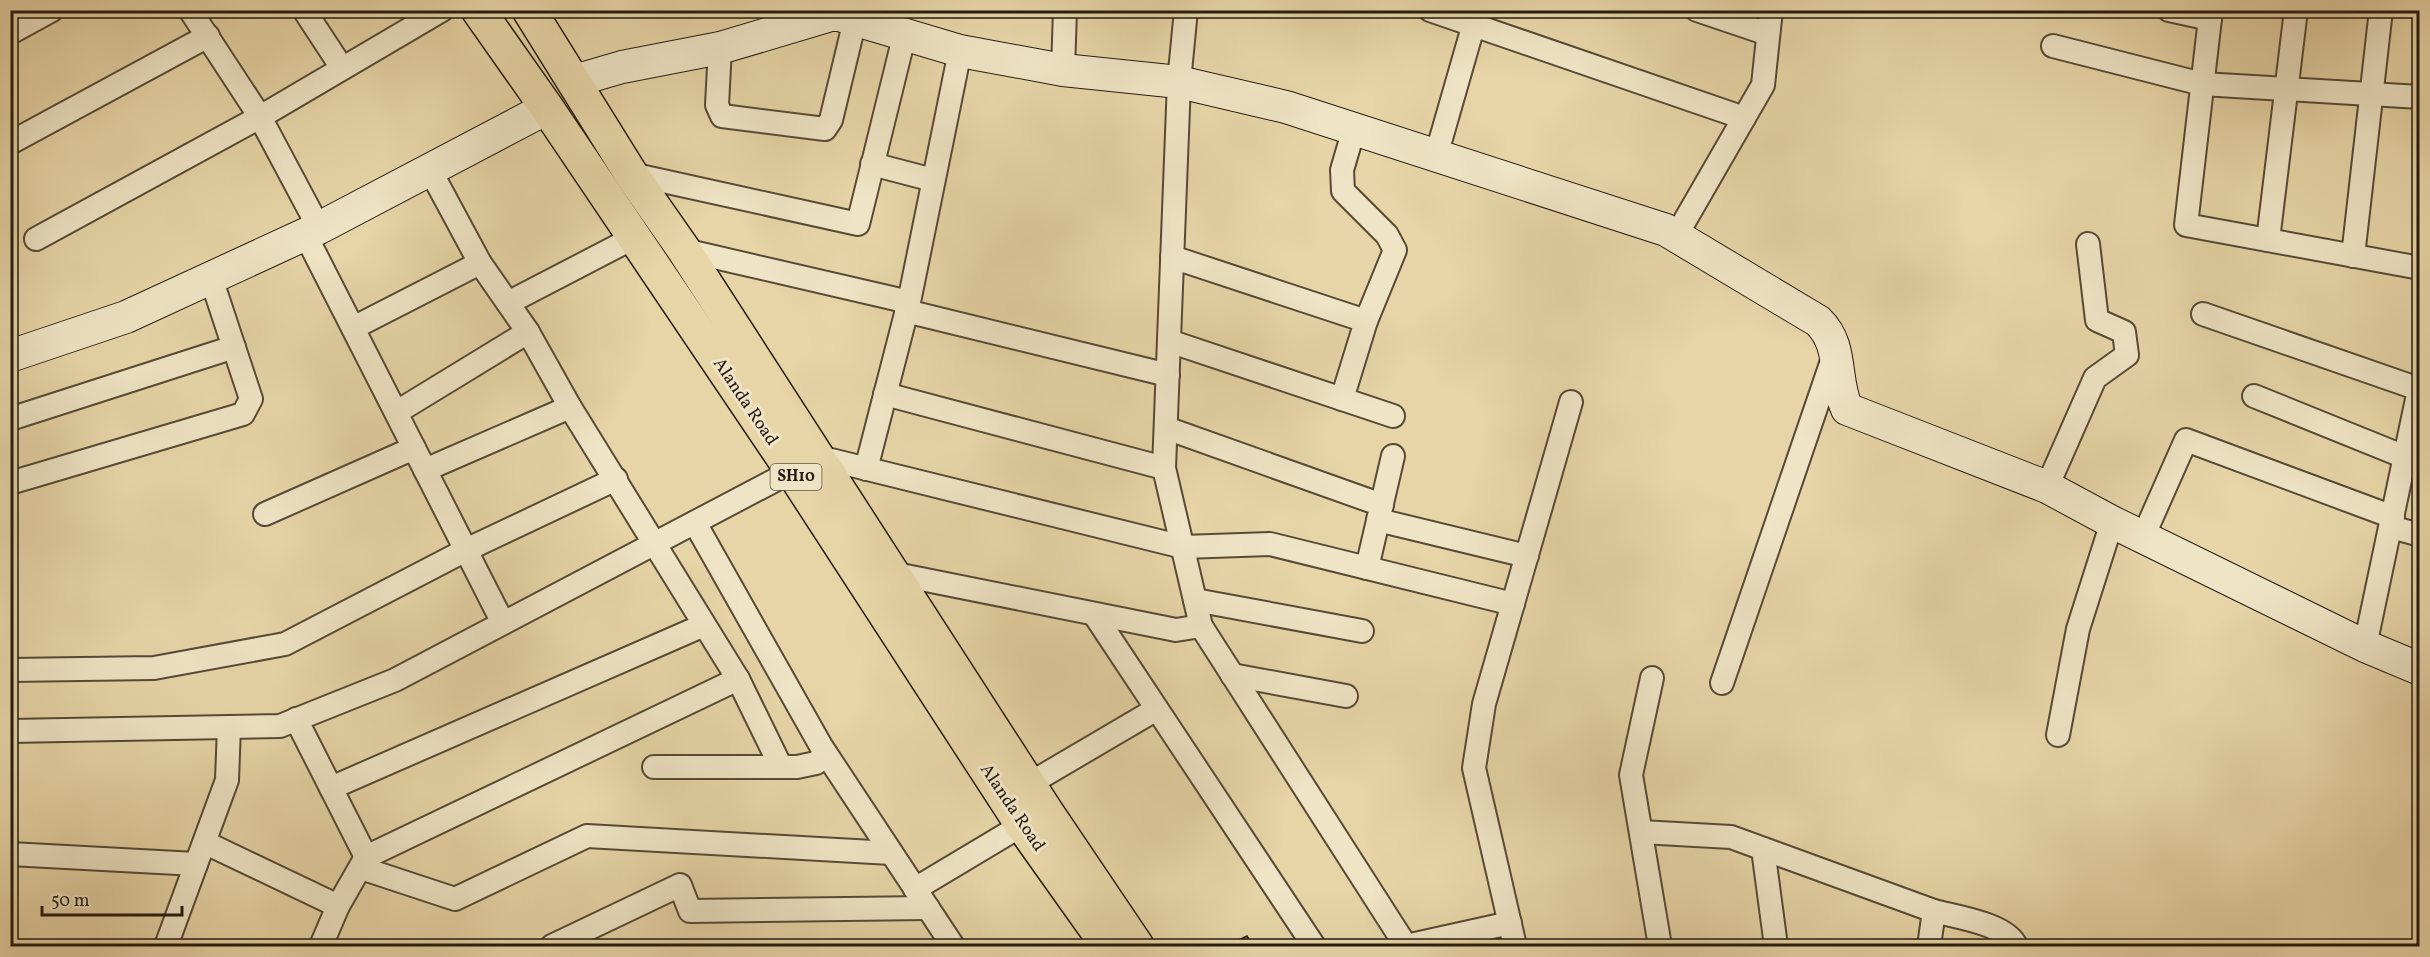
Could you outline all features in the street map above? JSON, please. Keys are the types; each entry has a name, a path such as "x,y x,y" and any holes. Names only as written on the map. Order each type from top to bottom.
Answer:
{"main road":[{"name":"Alanda Road","path":"478,10 547,108 633,238 806,464 896,574 1029,784 1137,946"},
{"name":"Alanda Road","path":"529,10 631,174 684,250 806,464 1022,825 1108,946"}],"street":[{"path":"10,33 52,10"},
{"path":"190,10 260,117 353,328 503,623"},
{"path":"304,10 342,68"},
{"path":"36,239 260,117 442,10"},
{"path":"1063,70 1065,10"},
{"path":"1186,10 1179,82 1164,468 1201,626 1406,946 1510,923"},
{"path":"1430,10 1475,18 1744,118"},
{"path":"1696,10 1768,34"},
{"path":"1676,236 1763,85 1771,10"},
{"path":"2169,10 2210,15 2186,225 2420,268"},
{"path":"2268,240 2289,87 2296,10"},
{"path":"2353,256 2381,10"},
{"path":"574,81 622,67 720,48 831,15 843,15 960,51 1063,70 1179,82 1287,107 1666,230 1818,321 1829,332 1836,350 1842,399 1847,409 2047,487 2112,522 2365,646 2420,669"},
{"path":"720,48 717,105 722,116 825,129 831,120 843,15"},
{"path":"1436,156 1475,18"},
{"path":"631,174 858,224 905,33"},
{"path":"10,143 208,36"},
{"path":"2053,46 2202,84 2289,87 2420,97"},
{"path":"866,469 908,306 960,51"},
{"path":"10,356 126,317 211,278 312,231 547,108"},
{"path":"1342,399 1366,321 1395,250 1393,242 1343,191 1342,170 1354,129"},
{"path":"872,165 933,180"},
{"path":"430,170 480,263 528,332 570,407 738,679 781,767"},
{"path":"508,303 633,238"},
{"path":"2047,487 2095,378 2127,355 2124,332 2097,320 2088,244"},
{"path":"684,250 1168,375"},
{"path":"1172,257 1366,321"},
{"path":"353,328 480,263"},
{"path":"10,483 243,414 251,399 211,278"},
{"path":"2203,314 2419,387 2365,646"},
{"path":"397,412 528,332"},
{"path":"1169,341 1393,416"},
{"path":"10,419 234,347"},
{"path":"1722,683 1836,350"},
{"path":"885,394 1164,468"},
{"path":"2254,396 2405,457"},
{"path":"1515,946 1474,768 1484,704 1571,402"},
{"path":"425,470 570,407"},
{"path":"1166,428 1380,512 1527,556"},
{"path":"2143,537 2186,440 2420,535"},
{"path":"265,514 414,448"},
{"path":"1367,568 1393,456"},
{"path":"10,731 280,726 394,680 806,464 866,469 1183,547 1270,544 1513,604"},
{"path":"10,670 154,668 285,644 466,550 616,479"},
{"path":"2058,735 2078,629 2112,522"},
{"path":"695,523 826,754 953,946"},
{"path":"896,574 1176,630 1201,626"},
{"path":"1195,600 1362,631"},
{"path":"1094,614 1155,710 1314,946"},
{"path":"331,788 704,625"},
{"path":"1232,675 1346,696"},
{"path":"1652,678 1631,775 1660,946"},
{"path":"321,946 338,906 363,862 738,679"},
{"path":"1029,784 1155,710"},
{"path":"296,719 331,788 363,862 455,899 587,837 891,853"},
{"path":"166,946 206,843 227,780 229,727"},
{"path":"654,767 807,766 826,754"},
{"path":"915,889 1022,825"},
{"path":"1641,832 1731,837 1934,911 1994,927 2008,936 2016,946"},
{"path":"206,843 338,906"},
{"path":"1763,849 1776,946"},
{"path":"10,854 196,864"},
{"path":"552,946 680,885 690,911 928,908"},
{"path":"1929,946 1934,911"}],"building":[{"path":"1247,936 1253,946 1226,946"},
{"path":"1270,941 1273,946 1258,946"}]}
